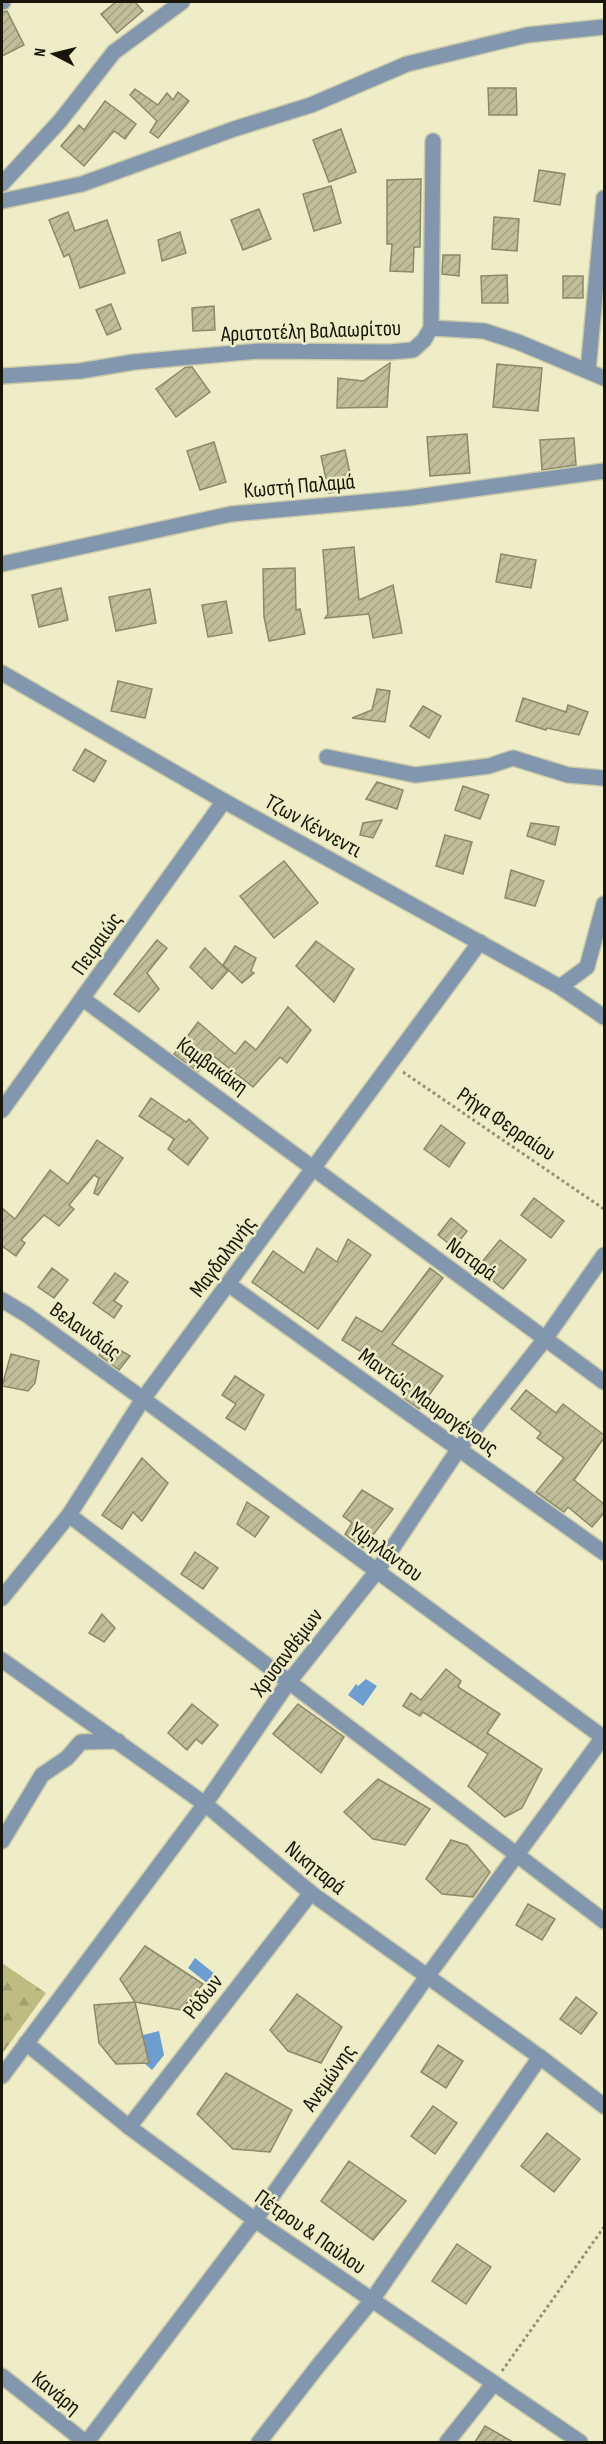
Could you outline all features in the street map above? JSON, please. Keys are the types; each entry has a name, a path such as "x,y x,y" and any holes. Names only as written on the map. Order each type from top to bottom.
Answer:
{"street":[{"path":"2,184 60,121 114,52 182,2"},
{"path":"2,201 82,184 234,129 311,105 406,64 527,35 604,27"},
{"path":"431,328 433,141"},
{"path":"588,370 604,198"},
{"name":"Αριστοτέλη Βαλαωρίτου","path":"2,376 259,351 389,352 412,350 424,340 431,328 484,332 518,342 604,378"},
{"name":"Κωστή Παλαμά","path":"2,564 231,514 409,498 604,471"},
{"name":"Τζων Κέννεντι","path":"2,673 224,801 560,987 604,1017"},
{"path":"327,757 415,775 489,766 513,758 568,775 604,778"},
{"name":"Πειραιώς","path":"2,1110 224,801"},
{"path":"560,987 587,968 604,904"},
{"name":"Μαγδαληνής","path":"2,1598 69,1515 143,1399 315,1169 480,942"},
{"name":"Καμβακάκη","path":"83,999 315,1169"},
{"name":"Νοταρά","path":"315,1169 604,1382"},
{"name":"Χρυσανθέμων","path":"2,2076 206,1804 288,1683 377,1571 458,1450 545,1340 604,1255"},
{"name":"Μαντώς Μαυρογένους","path":"228,1284 604,1553"},
{"name":"Βελανιδιάς","path":"2,1300 27,1315 143,1399"},
{"name":"Υψηλάντου","path":"143,1399 604,1738"},
{"path":"69,1515 604,1922"},
{"name":"Νικηταρά","path":"2,1660 206,1804 311,1893 426,1978 540,2057 604,2106"},
{"name":"Ανεμώνης","path":"86,2442 255,2220 426,1978 604,1738"},
{"path":"2,1841 42,1775 68,1758 81,1742 118,1741"},
{"name":"Ρόδων","path":"129,2127 311,1893"},
{"name":"Πέτρου & Παύλου","path":"26,2043 129,2127 255,2220 580,2442"},
{"path":"259,2442 372,2300 540,2057"},
{"name":"Κανάρη","path":"2,2376 86,2442"},
{"path":"447,2442 494,2383"}],"path":[{"name":"Ρήγα Φερραίου","path":"391,1064 604,1209"},
{"path":"494,2383 604,2227"}],"green space":[{"path":"2,1963 46,1993 2,2054"}],"water":[{"path":"366,1679 377,1686 363,1706 348,1695 356,1684 358,1686"},
{"path":"195,1958 221,1979 212,1987 188,1968"},
{"path":"159,2031 164,2055 152,2070 144,2063 148,2058 143,2035"}],"building":[{"path":"116,2 135,2 143,11 117,33 101,14"},
{"path":"7,11 24,45 2,56 2,12"},
{"path":"488,88 516,88 517,115 489,115"},
{"path":"135,89 158,105 167,93 173,100 178,92 189,101 158,138 150,132 157,121 130,95"},
{"path":"105,101 136,124 125,139 114,131 84,166 61,146 79,125 84,130"},
{"path":"341,129 356,172 329,182 313,140"},
{"path":"539,170 565,174 560,205 534,201"},
{"path":"421,179 420,247 414,247 413,272 390,271 392,244 387,244 387,180"},
{"path":"331,186 341,223 314,231 303,194"},
{"path":"259,209 271,239 243,250 231,220"},
{"path":"68,212 75,231 107,220 125,273 80,288 69,254 64,257 49,220"},
{"path":"494,217 519,219 517,251 492,249"},
{"path":"180,232 186,253 162,261 158,240"},
{"path":"443,255 460,255 459,276 442,274"},
{"path":"507,275 508,303 482,303 481,276"},
{"path":"563,276 583,276 583,298 563,298"},
{"path":"111,304 121,329 107,335 96,310"},
{"path":"214,306 215,330 193,331 192,308"},
{"path":"390,363 387,407 337,408 338,378 363,381"},
{"path":"497,364 542,368 538,411 493,407"},
{"path":"186,367 192,367 210,392 176,417 156,389"},
{"path":"467,434 470,473 430,476 427,437"},
{"path":"574,438 576,465 542,470 540,440"},
{"path":"214,442 226,482 200,490 187,451"},
{"path":"345,450 353,487 329,493 321,456"},
{"path":"354,547 359,600 393,585 402,633 373,638 369,614 325,618 328,614 323,550"},
{"path":"501,554 536,560 531,588 496,582"},
{"path":"295,568 296,610 300,609 305,634 269,641 264,617 263,569"},
{"path":"61,588 68,620 39,627 32,595"},
{"path":"150,589 156,623 116,631 109,597"},
{"path":"226,601 232,633 208,637 202,605"},
{"path":"118,681 152,689 145,718 111,711"},
{"path":"377,689 390,691 385,722 352,718 372,710"},
{"path":"523,698 566,712 568,705 588,712 579,735 547,728 546,730 516,721"},
{"path":"423,706 441,716 429,738 410,726"},
{"path":"85,749 106,761 94,782 73,770"},
{"path":"377,782 403,790 397,809 366,799"},
{"path":"463,786 489,795 480,819 455,810"},
{"path":"382,820 373,838 360,835 363,823"},
{"path":"531,823 559,827 555,845 527,836"},
{"path":"445,835 472,842 463,874 436,866"},
{"path":"284,861 318,903 274,938 240,896"},
{"path":"511,870 544,881 535,906 505,898"},
{"path":"157,940 167,948 147,973 159,989 139,1012 114,994"},
{"path":"316,941 354,969 334,1002 296,966"},
{"path":"235,946 256,958 251,971 254,973 242,983 223,965"},
{"path":"205,948 228,971 212,989 190,967"},
{"path":"288,1007 311,1030 287,1063 280,1057 253,1087 211,1054 198,1072 174,1054 198,1022 235,1054 245,1041 256,1050"},
{"path":"151,1098 186,1122 189,1119 208,1138 188,1165 168,1149 174,1139 139,1116"},
{"path":"441,1125 465,1143 449,1167 424,1149"},
{"path":"97,1140 123,1158 98,1195 94,1193 99,1178 94,1175 69,1205 74,1209 59,1226 44,1215 21,1240 25,1243 16,1256 2,1246 2,1208 15,1219 50,1170 68,1184"},
{"path":"534,1198 564,1221 551,1238 521,1215"},
{"path":"451,1218 467,1231 454,1248 438,1235"},
{"path":"348,1239 371,1255 318,1329 252,1282 273,1251 304,1273 317,1248 337,1262"},
{"path":"500,1240 526,1260 503,1289 477,1268"},
{"path":"52,1268 68,1280 54,1298 38,1287"},
{"path":"430,1268 443,1278 392,1344 443,1376 419,1409 402,1397 406,1393 397,1385 402,1377 342,1340 356,1317 382,1332"},
{"path":"115,1273 128,1282 114,1301 122,1306 114,1318 93,1303"},
{"path":"108,1343 130,1356 119,1370 99,1355"},
{"path":"11,1354 39,1361 35,1383 28,1391 2,1386"},
{"path":"235,1376 264,1395 245,1430 226,1418 236,1404 222,1395"},
{"path":"526,1390 556,1413 563,1404 604,1435 574,1480 604,1504 604,1513 592,1527 568,1507 564,1512 536,1492 564,1458 537,1438 541,1433 511,1409"},
{"path":"142,1458 168,1483 142,1521 133,1512 122,1529 102,1515"},
{"path":"362,1490 393,1509 363,1548 345,1534 352,1523 343,1516"},
{"path":"247,1502 269,1517 255,1537 237,1524"},
{"path":"195,1552 218,1568 203,1589 181,1574"},
{"path":"102,1614 115,1628 104,1642 89,1633"},
{"path":"446,1669 461,1681 458,1687 500,1714 487,1733 542,1769 522,1808 505,1817 468,1786 488,1754 423,1712 420,1716 403,1706 411,1693 421,1700"},
{"path":"192,1704 218,1725 202,1744 196,1739 187,1750 168,1733"},
{"path":"298,1704 344,1737 321,1773 273,1734"},
{"path":"378,1779 430,1809 405,1845 373,1839 344,1812"},
{"path":"451,1840 467,1845 490,1872 473,1897 442,1894 426,1879"},
{"path":"528,1904 555,1919 542,1940 516,1925"},
{"path":"145,1946 203,1984 181,2010 135,2002 120,1979"},
{"path":"297,1994 342,2027 321,2063 288,2051 270,2030"},
{"path":"576,1997 597,2013 581,2034 560,2019"},
{"path":"135,2002 149,2063 116,2064 99,2043 94,2005"},
{"path":"438,2045 463,2061 446,2088 421,2072"},
{"path":"226,2073 292,2110 270,2152 233,2149 197,2114"},
{"path":"433,2106 457,2123 435,2154 411,2136"},
{"path":"547,2133 580,2159 554,2192 521,2166"},
{"path":"349,2161 406,2201 373,2240 321,2201"},
{"path":"457,2244 491,2267 466,2304 432,2281"},
{"path":"485,2426 513,2442 475,2442"}]}
